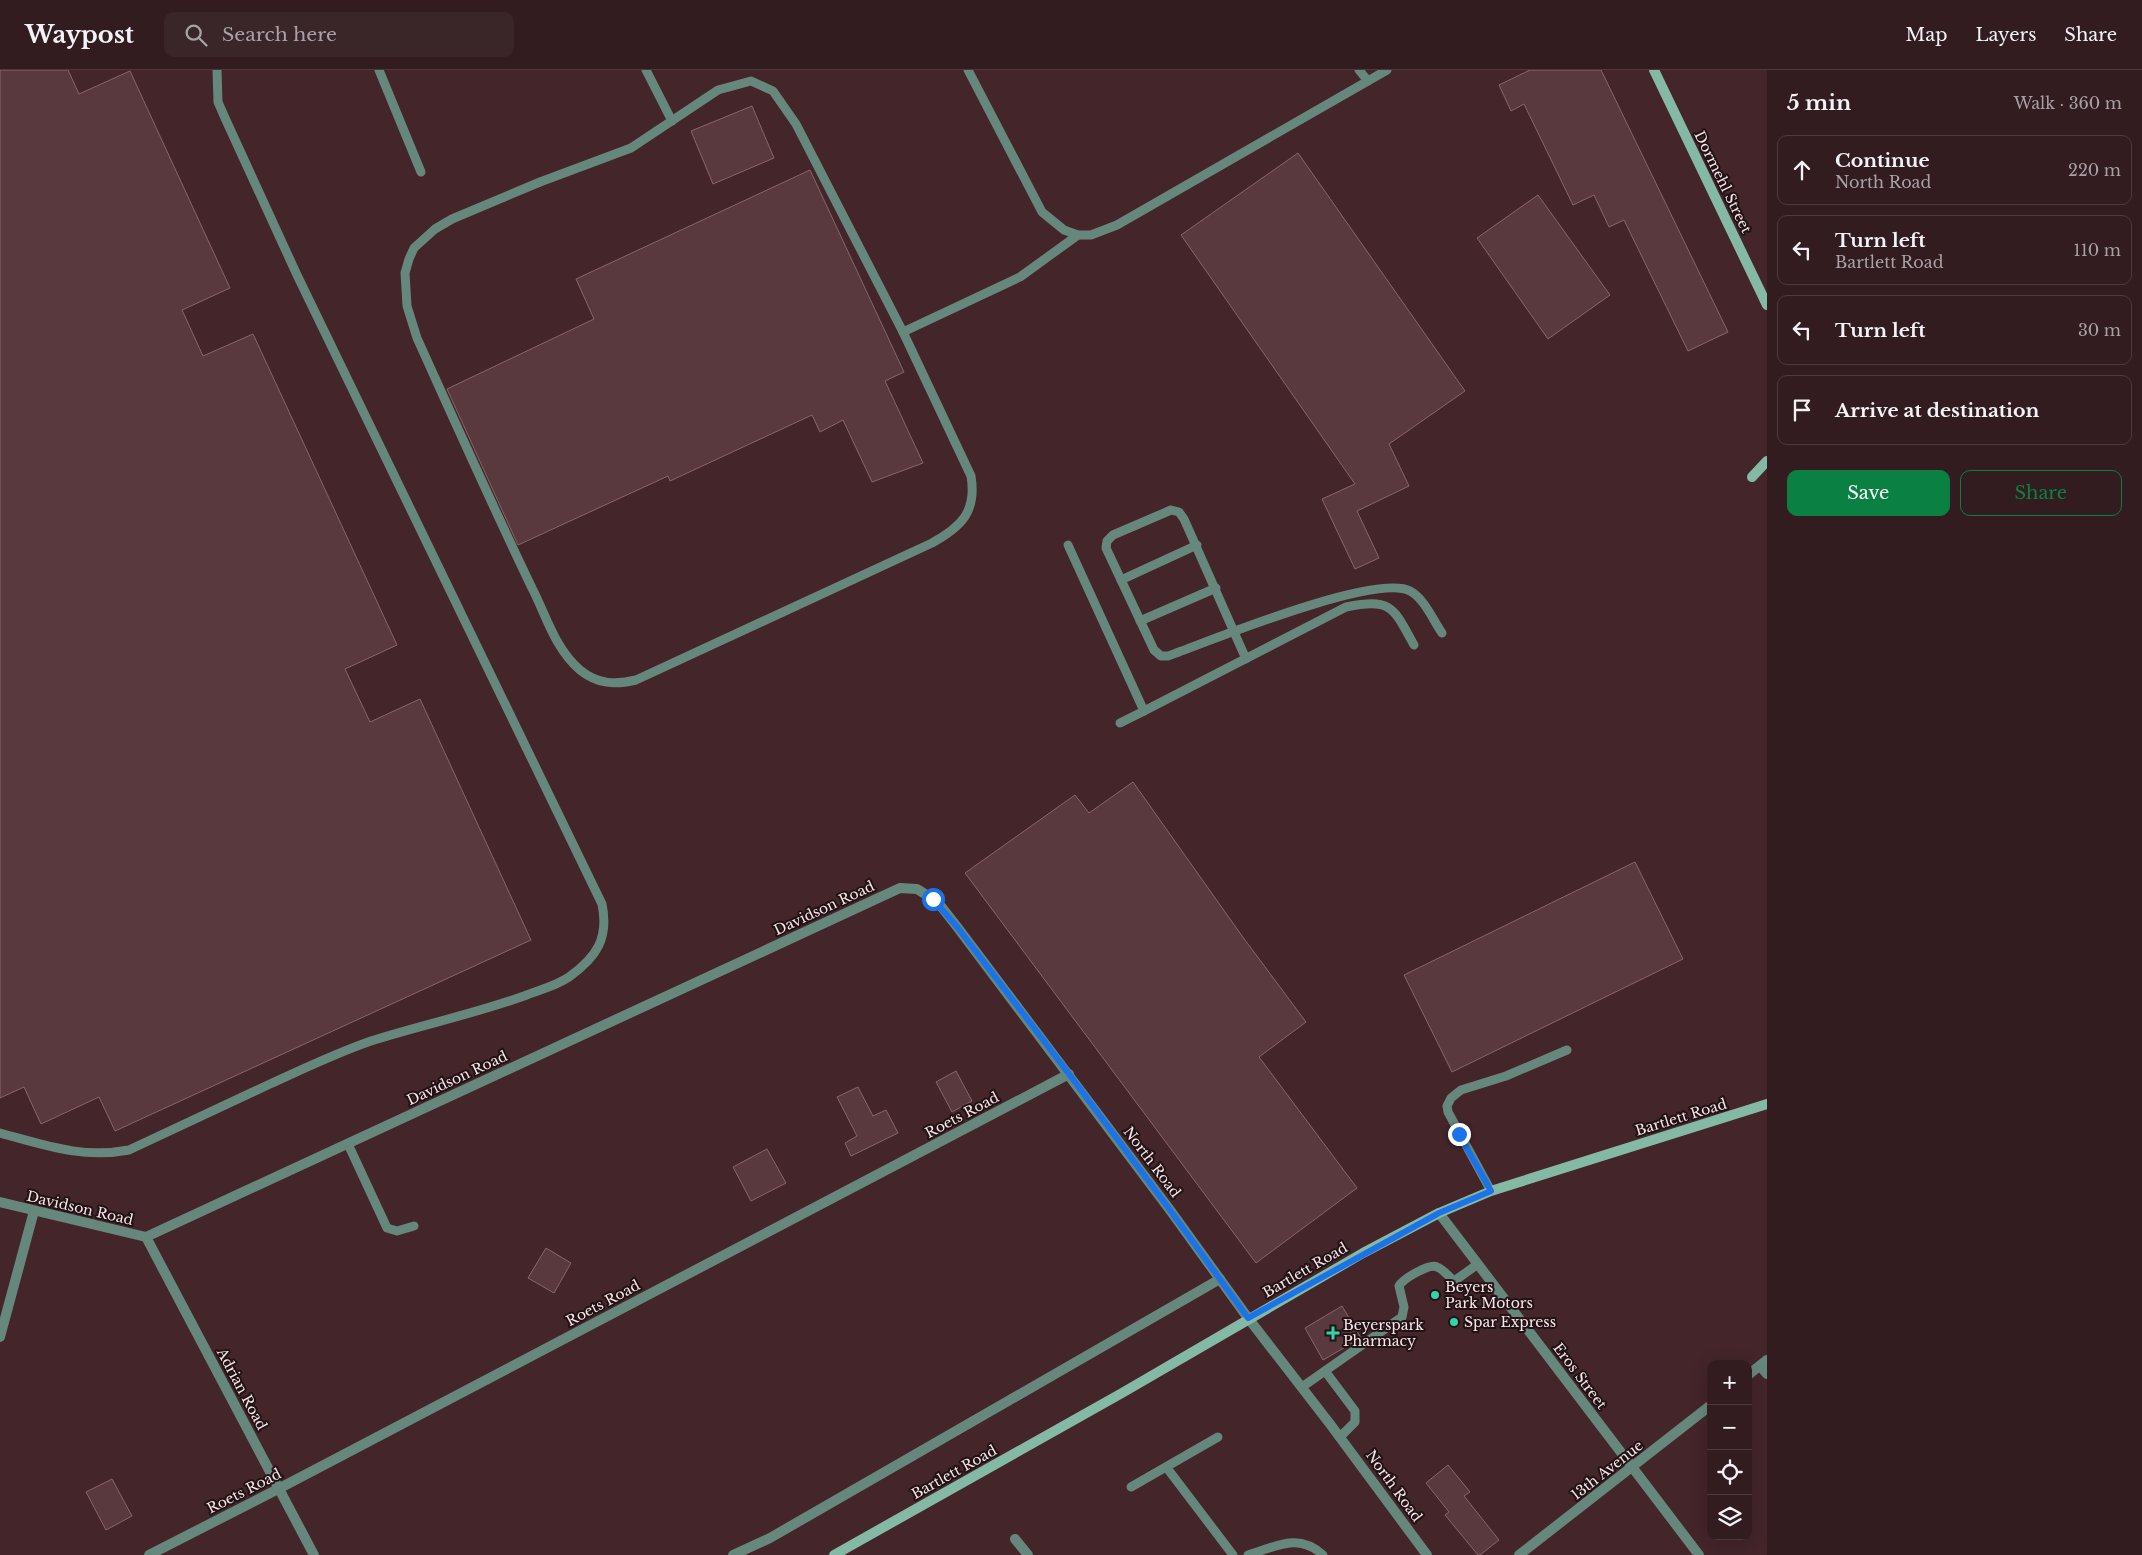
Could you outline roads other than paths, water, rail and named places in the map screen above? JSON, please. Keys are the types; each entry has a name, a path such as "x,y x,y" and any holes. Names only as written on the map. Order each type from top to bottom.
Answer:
{"street":[{"name":"Dormehl Street","path":"1654,70 1767,305"},
{"path":"1752,477 1767,461"},
{"name":"Davidson Road","path":"0,1202 34,1212 146,1237 880,896 900,888 917,889"},
{"name":"North Road","path":"917,889 940,905 958,928 1427,1555"},
{"name":"Roets Road","path":"149,1555 1069,1074"},
{"name":"Bartlett Road","path":"834,1555 1122,1393 1248,1318 1439,1213 1491,1191 1767,1104"},
{"path":"0,1337 34,1212"},
{"name":"Eros Street","path":"1439,1213 1699,1555"},
{"name":"Adrian Road","path":"146,1237 314,1555"},
{"path":"733,1555 777,1534 1220,1279"},
{"path":"1752,1372 1764,1363 1767,1374"},
{"name":"13th Avenue","path":"1519,1555 1707,1408"},
{"path":"1015,1539 1028,1555"}],"lane":[{"path":"0,1133 88,1154 107,1154 129,1150 331,1056 371,1041 510,1001 551,986 568,977 584,964 595,952 603,937 605,920 602,904 297,275 218,102 217,70"},
{"path":"379,70 422,172"},
{"path":"646,70 672,121"},
{"path":"968,70 1042,212 1064,230 1078,235 1091,235 1117,225 1387,70"},
{"path":"1359,70 1368,82"},
{"path":"750,80 773,91 796,124 903,332 971,476 972,504 958,526 932,544 636,680 620,684 608,683 594,680 579,669 557,641 417,338 407,306 406,273 414,248 434,229 452,219 540,182 631,148 718,90 750,80"},
{"path":"903,332 1020,277 1078,235"},
{"path":"1246,659 1234,633 1197,545 1184,519 1178,512 1171,510 1113,535 1107,541 1106,548 1140,621 1154,650 1162,656 1168,656 1234,633 1343,595 1387,587 1408,590 1417,596 1442,633"},
{"path":"1068,545 1144,711"},
{"path":"1121,580 1197,545"},
{"path":"1140,621 1216,588"},
{"path":"1120,722 1346,607 1370,602 1387,606 1398,616 1414,645"},
{"path":"1491,1191 1448,1112 1449,1103 1461,1090 1506,1076 1567,1050"},
{"path":"348,1144 386,1228 397,1231 414,1226"},
{"path":"1302,1387 1402,1317 1404,1307 1399,1286 1404,1280 1429,1266 1436,1266 1453,1280 1478,1264"},
{"path":"1325,1371 1355,1411 1355,1422 1340,1437"},
{"path":"1132,1487 1218,1437"},
{"path":"1167,1468 1233,1555"},
{"path":"1248,1555 1297,1541 1310,1545 1323,1555"}],"place":[{"name":"Beyers Park Motors","path":"1435,1295"},
{"name":"Spar Express","path":"1454,1322"},
{"name":"Beyerspark Pharmacy","path":"1333,1333"}]}
